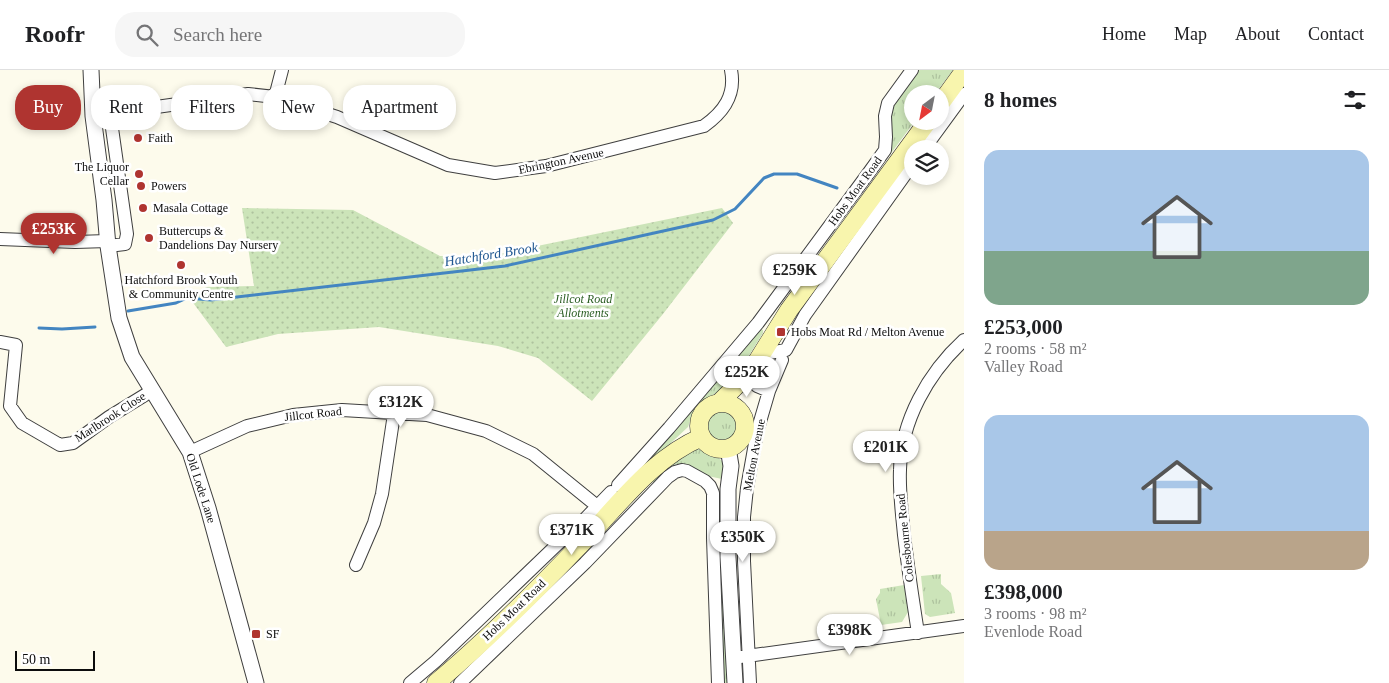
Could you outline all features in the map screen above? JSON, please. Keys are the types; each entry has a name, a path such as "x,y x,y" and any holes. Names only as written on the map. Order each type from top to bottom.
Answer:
{"main road":[{"path":"949,92 964,71"},
{"name":"Hobs Moat Road","path":"742,414 759,383 761,352 827,257 926,135"},
{"name":"Hobs Moat Road","path":"719,403 759,383"},
{"path":"719,403 734,406 742,414 745,424 744,434 738,443 721,449 712,447 702,436 699,425 702,415 710,406 719,403"},
{"name":"Hobs Moat Road","path":"436,683 457,678 538,587 573,540 650,472 685,444 702,436"}],"street":[{"name":"Old Lode Lane","path":"91,70 92,85"},
{"path":"278,85 282,70"},
{"name":"Ebrington Avenue","path":"333,116 448,165 495,173 546,166 704,126 717,117 727,105 732,90 731,70"},
{"name":"Hobs Moat Road","path":"581,523 669,428 758,323 875,164 885,150 885,116 888,103 912,70"},
{"name":"Ebrington Avenue","path":"161,107 248,94 263,96"},
{"path":"926,135 964,94"},
{"name":"Old Lode Lane","path":"95,130 115,298 125,339 132,357 190,452 208,508 256,683"},
{"path":"0,239 125,244 127,234 112,130"},
{"name":"Melton Avenue","path":"734,683 740,657 744,517 757,432 759,383 784,355 805,316 904,176"},
{"name":"Colesbourne Road","path":"918,633 900,499 904,438 911,416 929,380 940,364 964,340"},
{"name":"Marlbrook Close","path":"0,342 16,345 10,406 22,423 60,445 73,443 109,417 153,390"},
{"path":"761,352 784,355"},
{"name":"Jillcot Road","path":"190,452 247,426 294,414 342,410 427,415 486,431 533,454 597,506"},
{"path":"356,565 374,523 382,494 394,414"},
{"name":"Melton Avenue","path":"728,448 731,466 728,489 728,556 740,657 750,683"},
{"name":"Hobs Moat Road","path":"457,678 585,563 668,477 682,470 694,474 710,486"},
{"path":"710,486 728,489"},
{"path":"710,486 713,493 718,683"},
{"name":"Hobs Moat Road","path":"410,683 573,540"},
{"path":"740,657 964,626"}],"green space":[{"path":"916,70 953,70 942,85 905,85"},
{"path":"904,86 904,130 908,130 889,156 888,151 890,105"},
{"name":"Jillcot Road Allotments","path":"242,208 353,210 440,256 484,257 722,208 733,223 663,314 592,401 538,358 498,346 379,327 278,334 226,347 191,300 206,287 254,286"},
{"path":"759,328 763,330 763,333 735,378 695,407 688,427 643,469 639,466"},
{"path":"721,407 728,408 734,412 738,418 738,432 734,438 728,442 721,443 714,442 708,438 704,432 703,425 704,418 708,412 714,408"},
{"path":"696,449 705,450 719,458 725,466 722,479 676,464 655,484 652,481 686,452"},
{"path":"720,491 723,493 723,617 729,683 722,683 717,493"},
{"path":"941,574 941,584 951,593 955,613 930,617 925,614 921,576"},
{"path":"904,585 908,612 902,622 881,625 876,599 880,589"}],"waterway":[{"name":"Hatchford Brook","path":"128,311 176,303 187,298 211,300 505,266 713,220 735,209 764,178 774,174 797,174 837,188"},
{"name":"Hatchford Brook","path":"39,328 95,327"}],"place":[{"name":"Faith","path":"138,138"},
{"name":"The Liquor Cellar","path":"139,174"},
{"name":"Powers","path":"141,186"},
{"name":"Masala Cottage","path":"143,208"},
{"name":"Buttercups & Dandelions Day Nursery","path":"149,238"},
{"name":"Hatchford Brook Youth & Community Centre","path":"181,265"},
{"name":"Hobs Moat Rd / Melton Avenue","path":"781,332"},
{"name":"SF","path":"256,634"}]}
